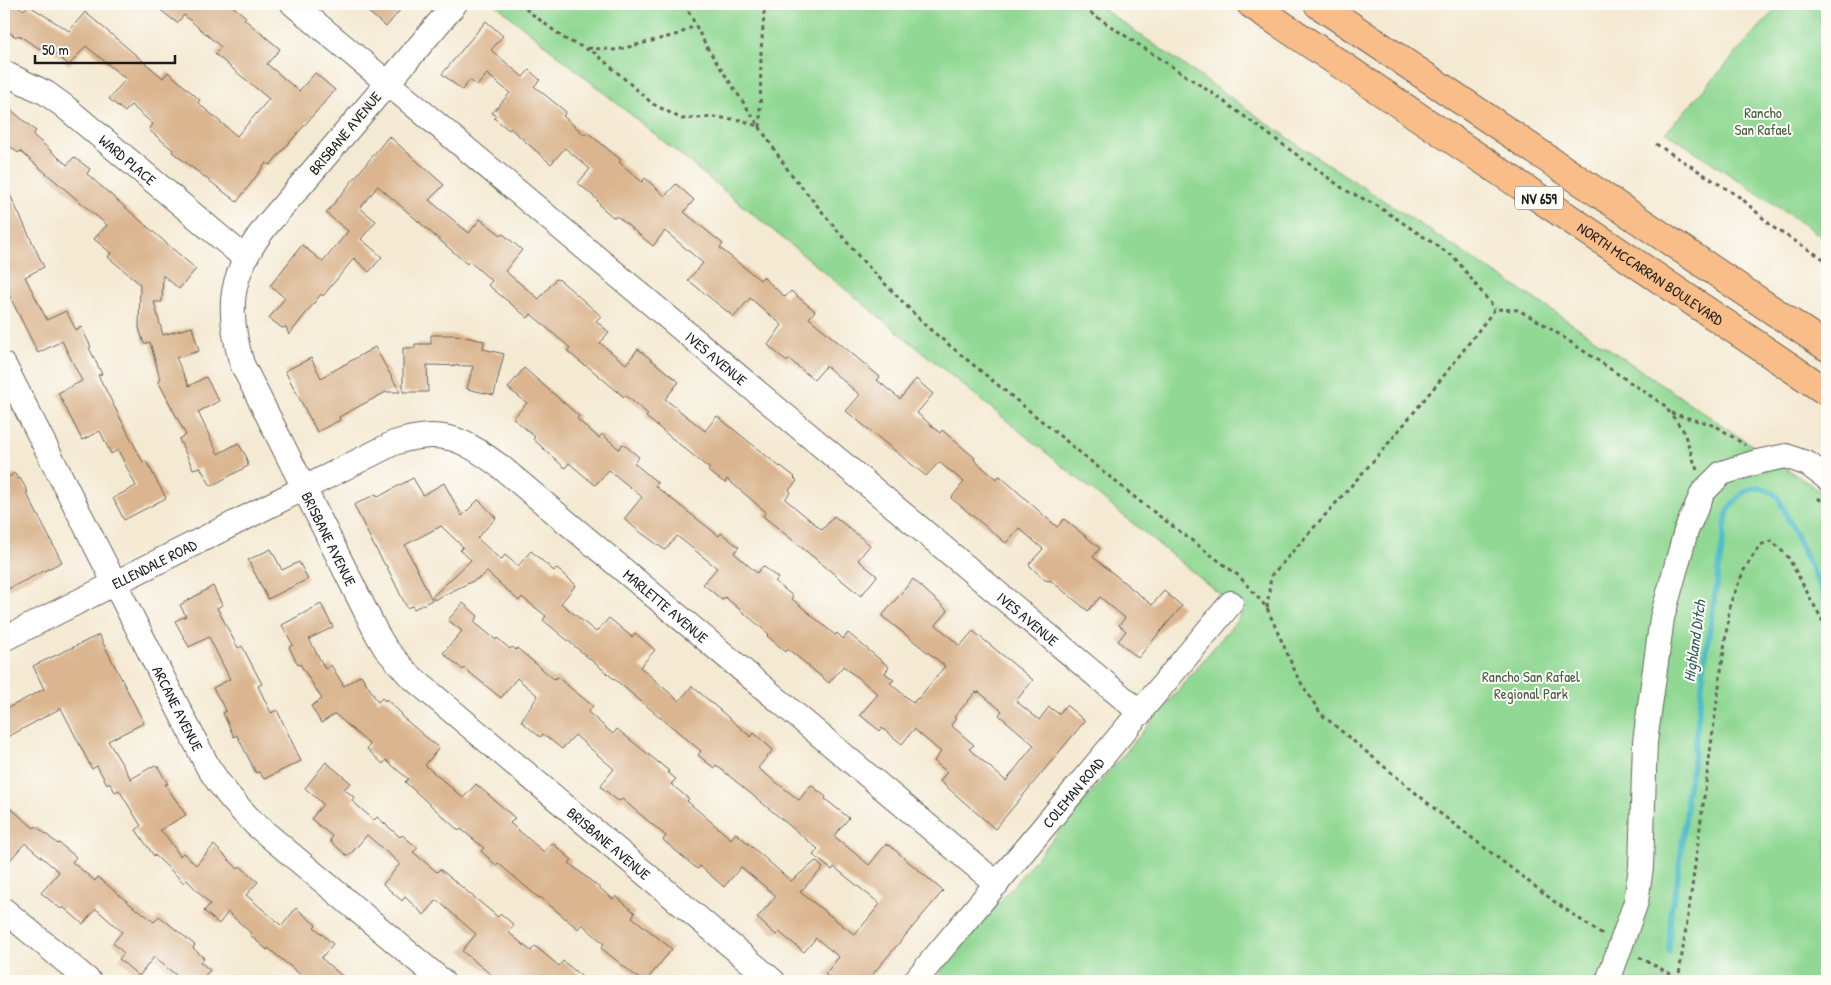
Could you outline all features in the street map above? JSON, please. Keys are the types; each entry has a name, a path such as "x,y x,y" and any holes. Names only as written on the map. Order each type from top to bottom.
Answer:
{"main road":[{"name":"NORTH MCCARRAN BOULEVARD","path":"1251,4 1827,392"},
{"name":"NV 659","path":"1318,4 1827,347"}],"street":[{"name":"IVES AVENUE","path":"293,4 1141,714"},
{"name":"BRISBANE AVENUE","path":"455,4 266,226 245,258 238,272 231,316 234,339 242,364 386,649 409,675 773,981"},
{"name":"WARD PLACE","path":"4,73 46,93 64,106 245,258"},
{"name":"ARCANE AVENUE","path":"4,365 208,767 231,800 256,825 442,981"},
{"name":"MARLETTE AVENUE","path":"303,487 394,442 408,438 424,435 445,436 463,442 501,467 997,884"},
{"path":"1608,981 1636,902 1641,866 1645,742 1662,618 1686,531 1703,492 1722,473 1757,462 1786,456 1808,464 1827,478"},
{"name":"ELLENDALE ROAD","path":"4,639 303,487"},
{"name":"COLEMAN ROAD","path":"916,981 1231,604"},
{"path":"4,910 89,981"}],"path":[{"path":"519,4 565,39 595,53 653,104 682,120 713,117 742,120 760,128"},
{"path":"686,4 706,46 788,170 860,258 926,326 1138,500 1239,576 1267,608 1298,678 1321,714 1449,820 1555,902 1620,948 1678,980 1695,981"},
{"path":"760,128 761,50 766,4"},
{"path":"1077,4 1215,95 1345,190 1376,205 1454,257 1495,309 1518,310 1542,322 1664,405 1683,430 1695,462 1703,492"},
{"path":"584,48 617,50 679,34 696,25"},
{"path":"1656,144 1741,198 1774,228 1827,261"},
{"path":"1267,608 1271,576 1382,451 1446,373 1495,309"},
{"path":"1678,980 1692,893 1730,604 1744,570 1760,545 1772,542 1788,557 1827,629"}],"green space":[{"name":"Rancho San Rafael Regional Park","path":"495,4 1096,4 1300,146 1556,313 1827,496 1827,981 933,981 1243,613"},
{"name":"Rancho San Rafael","path":"1780,4 1827,4 1827,240 1666,132"}],"building":[{"path":"4,4 14,4 24,10 28,5 69,31 85,12 163,78 168,72 200,100 198,103 237,136 269,99 215,54 221,47 184,15 177,23 153,4 230,4 246,17 244,19 280,49 267,64 299,91 315,73 335,90 270,165 266,163 237,202 172,152 173,150 149,130 153,124 131,105 125,112 109,99 126,79 86,46 69,65 44,44 40,49 18,35 16,37 4,29"},
{"path":"359,4 405,4 386,27"},
{"path":"486,21 503,36 491,50 523,77 529,70 540,80 534,86 566,112 563,116 585,135 587,132 621,160 619,162 642,182 645,178 665,196 676,184 694,200 684,212 723,244 720,248 760,280 763,277 785,297 791,291 815,311 809,318 880,377 877,380 900,399 916,379 933,394 917,413 940,433 942,430 996,479 1000,476 1057,527 1064,519 1100,548 1093,557 1152,605 1164,591 1182,606 1138,658 1118,641 1126,631 1119,625 1125,618 1100,597 1088,611 1050,580 1045,580 1031,567 1029,564 1043,549 1019,528 1006,543 951,498 964,482 939,462 926,476 846,411 860,395 826,366 814,380 789,359 787,362 768,345 782,325 750,298 734,317 688,280 703,263 665,231 653,246 618,217 613,217 599,205 598,200 578,183 590,169 565,148 551,164 510,128 509,130 494,118 496,116 492,113 510,93 487,74 477,86 470,80 462,90 442,74"},
{"path":"4,104 36,131 33,135 67,165 74,157 90,169 87,174 196,269 179,289 163,275 162,302 154,302 163,335 192,327 199,351 176,358 189,386 206,377 219,401 198,412 218,454 238,443 246,456 248,466 211,486 200,467 193,469 179,439 186,435 158,381 160,379 150,342 144,344 139,328 140,284 108,257 111,253 94,239 107,225 20,151 18,153 4,141"},
{"path":"389,136 444,185 429,200 469,233 480,219 501,235 503,234 522,250 505,271 539,299 556,279 560,280 601,316 596,321 609,332 600,343 626,364 638,349 679,382 665,399 705,431 717,416 795,477 797,481 789,490 791,492 785,499 822,530 834,516 870,545 858,560 877,576 861,596 763,516 766,512 727,479 725,483 708,471 710,469 646,417 648,414 567,351 570,348 531,314 528,318 488,285 492,281 469,261 467,264 378,186 360,208 376,221 361,239 382,257 369,272 354,258 323,296 321,294 289,335 286,327 282,328 269,318 285,298 270,286 302,245 323,262 348,231 326,213"},
{"path":"4,182 44,267 25,277 47,320 66,311 76,330 81,327 102,374 98,375 143,462 146,461 166,498 124,520 113,498 136,486 118,450 111,454 100,431 82,440 58,393 82,381 62,341 38,353 4,285 4,255 9,252 4,242"},
{"path":"431,335 456,335 484,341 483,349 504,354 494,395 467,389 473,366 427,365 428,392 403,392 403,348 415,348 415,344 431,344"},
{"path":"375,347 400,392 386,392 339,417 340,420 317,432 285,371 311,358 321,378"},
{"path":"524,368 579,416 577,419 599,438 602,434 619,449 623,444 639,457 634,463 658,483 655,486 719,536 721,533 739,547 734,553 757,573 763,566 778,578 775,582 793,596 791,598 835,635 837,633 843,639 848,633 889,667 885,673 894,680 890,683 913,703 945,666 882,616 913,579 948,611 936,625 960,646 973,631 1033,680 1016,701 1039,720 1049,707 1059,714 1066,705 1085,721 995,829 940,781 947,772 934,761 941,752 914,729 902,744 882,728 880,731 860,715 878,694 843,666 829,683 788,649 786,652 767,636 769,634 725,597 722,600 703,584 717,568 677,536 665,550 624,519 642,497 609,470 595,485 569,463 565,468 533,439 535,437 513,418 527,403 508,388","holes":["979,692 1002,711 999,715 1034,745 1006,781 969,749 974,745 951,725 956,718 954,717"]},
{"path":"15,473 28,492 26,492 62,562 4,591 4,480"},
{"path":"413,478 423,495 444,483 462,516 478,500 481,502 496,518 477,538 501,560 505,555 518,566 531,551 554,571 556,568 576,585 561,603 596,632 609,618 632,637 635,633 655,650 640,667 679,701 692,686 751,737 754,733 773,750 758,768 799,800 811,785 826,797 825,799 849,818 834,836 869,865 886,844 889,845 943,891 867,981 833,981 825,974 839,957 816,938 804,952 779,932 776,935 757,918 776,896 741,867 724,887 700,866 697,869 663,840 666,836 622,799 620,801 617,800 602,788 601,785 614,769 575,735 562,749 543,734 540,737 521,721 538,696 517,678 501,698 443,653 462,631 448,620 463,603 478,616 474,622 496,640 497,638 510,649 512,647 516,650 517,648 554,679 557,677 593,706 588,712 613,734 617,729 669,771 667,772 676,779 671,784 689,799 687,801 731,839 736,833 791,881 816,861 823,868 800,892 855,935 880,904 834,867 832,870 813,855 818,849 716,765 714,768 698,755 701,751 543,620 546,616 522,597 519,601 487,572 481,577 434,600 432,597 471,560 460,550 463,547 441,526 405,545 432,600 414,609 412,606 407,608 354,505 376,494 378,497"},
{"path":"271,549 282,570 299,562 308,579 268,599 248,560"},
{"path":"213,586 222,605 217,608 238,648 242,646 262,684 258,686 271,713 277,710 301,761 264,779 259,772 256,773 237,735 234,737 223,713 226,711 213,688 230,679 209,637 189,647 175,621 186,616 180,605"},
{"path":"321,604 333,627 309,639 325,669 331,665 344,686 361,675 378,702 382,698 385,701 386,699 402,714 401,716 439,748 425,765 463,798 476,784 515,818 510,823 544,852 552,843 572,860 569,863 613,899 616,896 635,913 632,917 672,949 646,981 642,981 601,948 604,944 582,924 578,929 498,863 496,865 481,851 484,848 461,829 459,831 405,782 408,779 386,760 383,764 367,749 370,745 335,714 321,723 311,706 322,699 300,664 298,665 289,647 293,645 282,625"},
{"path":"99,635 144,723 108,741 131,779 155,765 158,767 168,784 165,784 186,815 160,830 180,856 183,853 196,865 214,845 238,869 240,866 258,882 246,895 282,926 296,908 316,925 314,927 333,944 321,958 348,981 308,981 268,948 267,950 228,912 219,924 204,911 210,904 187,880 184,883 154,856 136,830 141,826 119,790 115,792 109,782 107,784 97,766 92,769 61,708 4,739 4,710 44,689 33,666"},
{"path":"326,762 351,783 344,789 354,797 352,801 374,820 377,817 400,837 402,835 418,848 413,852 437,872 440,869 498,917 501,914 514,925 508,932 531,951 535,946 559,966 563,961 587,981 499,981 462,951 476,934 437,900 424,915 405,897 402,901 383,884 400,864 367,835 349,856 345,854 330,841 332,836 311,819 323,804 305,788"},
{"path":"4,803 34,828 36,826 76,857 72,862 95,881 98,877 154,922 159,916 195,945 193,948 204,958 200,962 210,970 200,981 183,981 154,957 139,976 119,959 124,953 113,943 122,932 96,909 83,924 63,907 61,909 41,893 59,872 25,843 4,867"}],"waterway":[{"name":"Highland Ditch","path":"1669,952 1671,909 1676,890 1687,807 1686,795 1692,771 1704,668 1727,514 1733,503 1742,494 1758,488 1768,490 1778,497 1827,602"}]}
